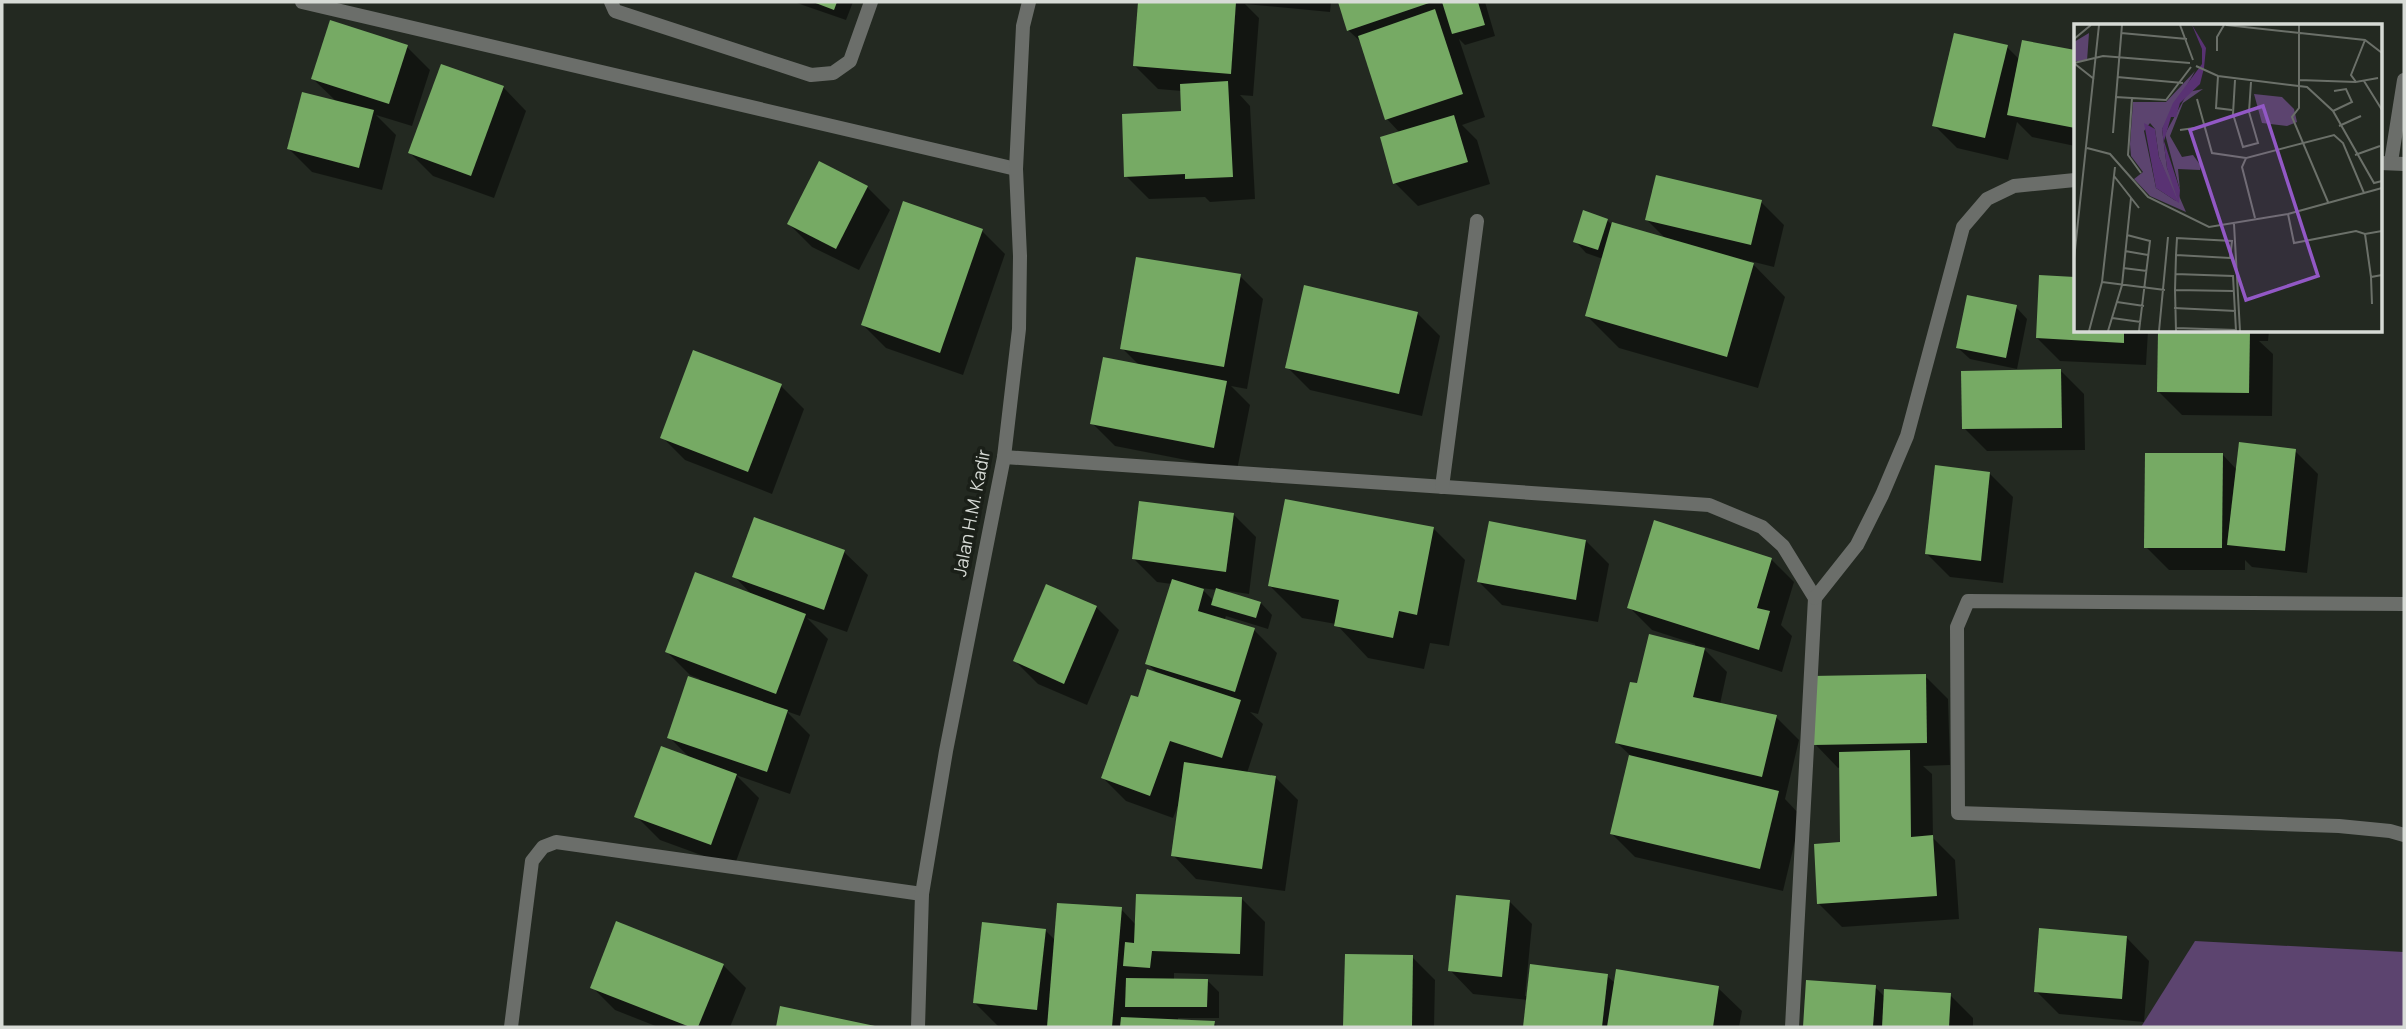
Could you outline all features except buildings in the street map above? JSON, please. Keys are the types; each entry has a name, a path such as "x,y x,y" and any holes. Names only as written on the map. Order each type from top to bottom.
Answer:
{"street":[{"path":"302,2 1016,169"},
{"path":"611,2 615,11 811,75 833,73 850,61 872,2"},
{"name":"Jalan H.M. Kadir","path":"918,1027 922,894 946,751 1003,457 1019,328 1020,256 1016,169 1023,26 1028,2"},
{"path":"2392,163 2404,80"},
{"path":"1815,598 1857,545 1907,436 1963,227 1987,200 2014,186 2074,180"},
{"path":"1442,487 1477,221"},
{"path":"1003,457 1709,505 1762,527 1783,546 1815,598 1791,1027"},
{"path":"2404,604 1968,601 1957,627 1958,813 2339,826 2404,835"},
{"path":"511,1027 532,861 543,847 556,842 922,894"}],"shaded area":[{"path":"2195,941 2404,952 2404,1027 2141,1027"}]}
